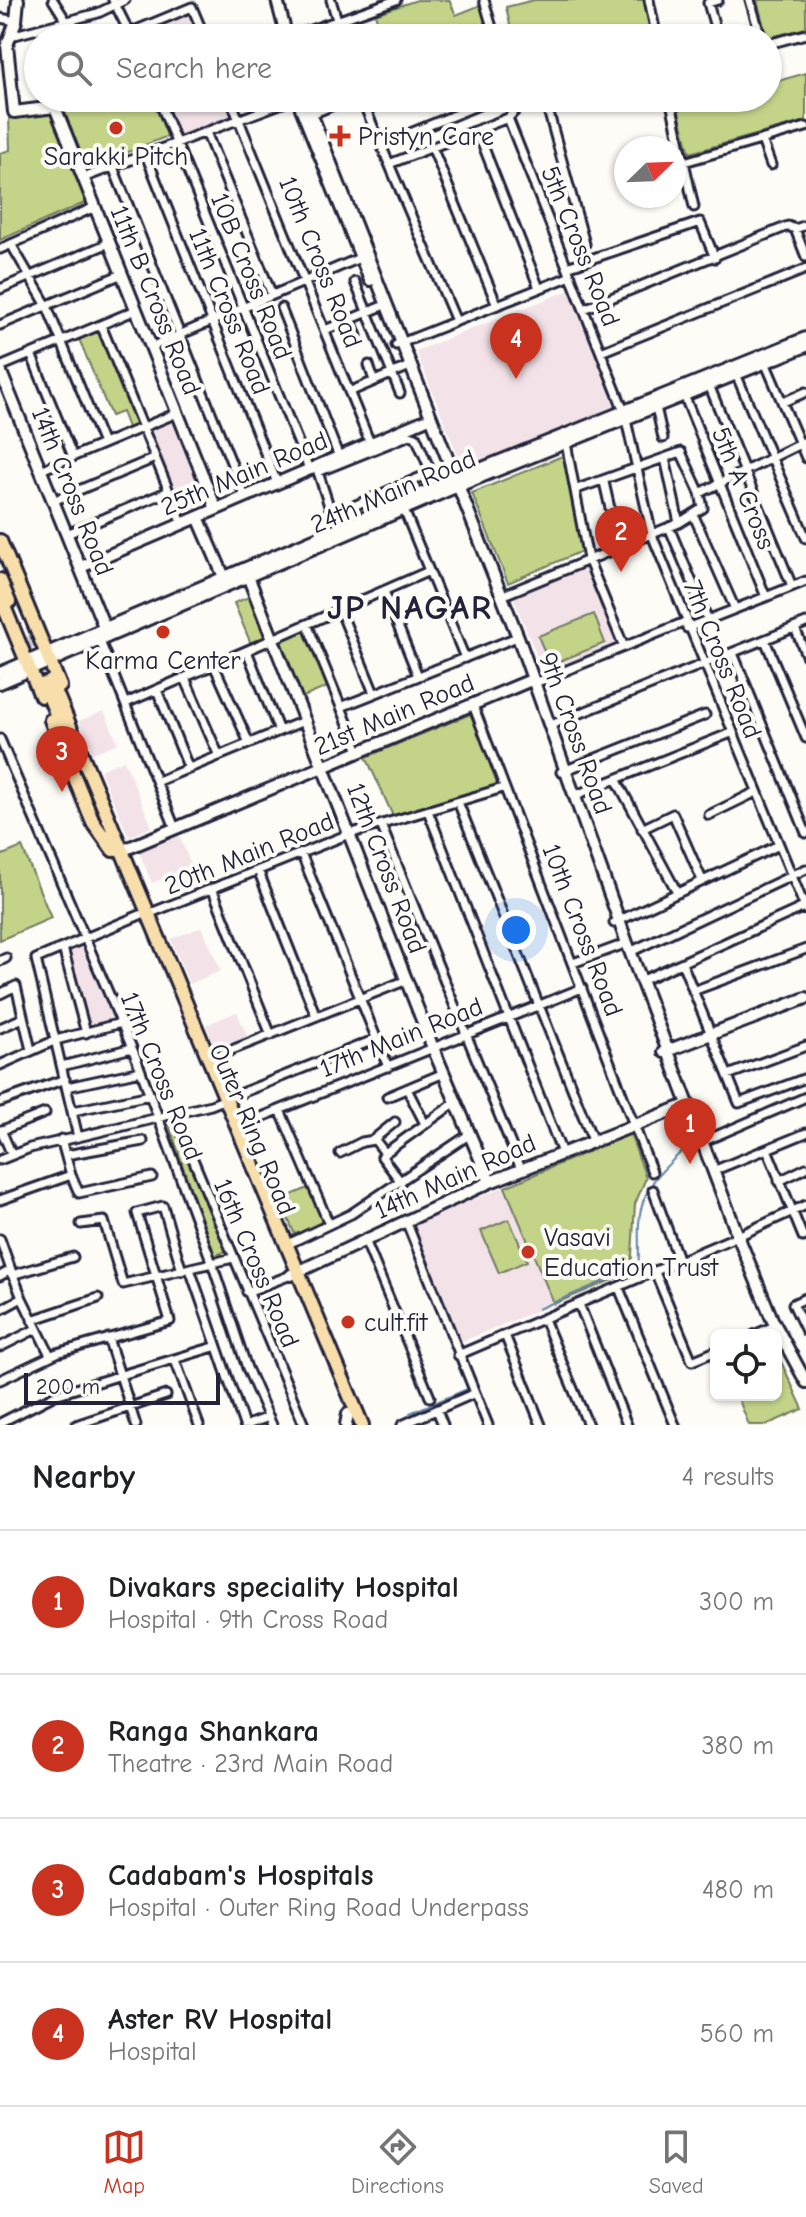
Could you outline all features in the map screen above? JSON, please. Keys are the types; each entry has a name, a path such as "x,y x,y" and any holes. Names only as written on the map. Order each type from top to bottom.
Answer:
{"highway":[{"path":"0,541 120,833 118,849"},
{"path":"0,557 28,636 0,580"},
{"path":"0,597 93,822 118,849"},
{"path":"48,682 118,849"},
{"name":"Outer Ring Road","path":"118,849 351,1419 364,1425"},
{"name":"Outer Ring Road","path":"144,914 209,1059 222,1101 237,1127 286,1245 294,1274"}],"main road":[{"path":"18,0 16,21 7,45 14,112 24,110"},
{"path":"274,0 281,24"},
{"name":"11th B Cross Road","path":"58,112 216,509"},
{"name":"9th Cross Road","path":"303,112 365,256 380,307 454,484 512,639 551,725 616,922"},
{"name":"9th Cross Road","path":"312,114 398,344 501,596 616,922 736,1237 772,1319 806,1382"},
{"name":"24th Main Road","path":"247,573 366,517 566,443 625,415 656,407 804,345"},
{"name":"24th Main Road","path":"0,673 100,641 226,582 404,510 454,484 804,345"},
{"name":"14th Cross Road","path":"0,369 105,629"},
{"name":"25th Main Road","path":"81,567 425,420"},
{"path":"198,517 226,582"},
{"name":"12th Cross Road","path":"247,573 433,1048 490,1182"},
{"name":"24th Main Road","path":"48,658 105,629 226,582"},
{"name":"24th Main Road","path":"0,683 28,666"},
{"name":"21st Main Road","path":"118,849 532,681"},
{"name":"9th Cross Road","path":"626,948 771,1329"},
{"path":"666,1051 806,998"},
{"name":"14th Main Road","path":"294,1274 490,1182 684,1106"},
{"name":"9th Cross Road","path":"782,1350 806,1394"}],"street":[{"path":"53,0 65,19"},
{"path":"49,24 125,0"},
{"path":"331,0 338,23"},
{"path":"334,24 396,0"},
{"path":"484,0 490,24"},
{"path":"649,0 654,24"},
{"path":"714,24 708,3 718,0"},
{"path":"750,0 757,24"},
{"path":"115,3 125,24"},
{"path":"156,24 192,7 199,24"},
{"path":"0,18 16,21"},
{"path":"11,36 24,32"},
{"path":"782,40 806,34"},
{"name":"10B Cross Road","path":"164,112 309,469"},
{"name":"10th Cross Road","path":"236,112 349,392 377,443"},
{"path":"83,178 258,112"},
{"path":"312,114 317,112"},
{"path":"367,112 456,321"},
{"path":"381,145 462,112"},
{"path":"389,164 508,118 514,112"},
{"path":"549,112 585,244"},
{"path":"673,112 678,136"},
{"name":"5th Cross Road","path":"508,118 625,415"},
{"path":"686,161 806,127"},
{"path":"477,130 539,288"},
{"path":"206,132 272,295"},
{"path":"762,140 771,165"},
{"path":"432,147 497,305"},
{"name":"11th Cross Road","path":"146,155 277,483"},
{"path":"113,167 245,497"},
{"path":"686,171 694,207"},
{"path":"0,249 95,207"},
{"path":"398,344 539,288 569,272 700,222 715,258"},
{"path":"584,309 788,226 795,229 806,225"},
{"path":"795,229 806,257"},
{"path":"0,289 109,243"},
{"path":"11,244 47,306 103,444"},
{"path":"151,347 365,256"},
{"path":"601,352 806,269"},
{"path":"0,325 122,274"},
{"path":"355,282 400,393"},
{"path":"325,330 380,307"},
{"path":"281,308 339,457"},
{"path":"0,369 136,310"},
{"path":"351,320 357,336"},
{"path":"101,325 182,523"},
{"path":"31,354 73,457"},
{"path":"765,362 803,442 806,458"},
{"path":"369,365 374,381"},
{"path":"349,392 405,368"},
{"path":"736,374 806,538"},
{"path":"709,385 746,468 792,586"},
{"path":"783,402 806,392"},
{"name":"5th A Cross","path":"684,395 766,597"},
{"path":"656,407 663,438"},
{"path":"41,470 177,413"},
{"name":"7th Cross Road","path":"625,415 652,535 686,625 806,908"},
{"path":"414,435 430,470 361,503 333,513 317,474 377,443 414,435"},
{"path":"700,493 720,480 803,442"},
{"path":"566,443 588,559 624,647"},
{"path":"501,596 652,535 694,516 703,508 684,454 577,489"},
{"path":"53,501 155,458"},
{"path":"665,458 679,523"},
{"path":"604,482 619,548"},
{"path":"67,534 169,491"},
{"path":"361,503 366,517"},
{"path":"404,510 465,658"},
{"path":"694,516 735,609"},
{"path":"669,527 708,620"},
{"path":"126,703 429,571"},
{"name":"21st Main Road","path":"532,681 686,625 708,620 806,581"},
{"path":"384,591 418,676"},
{"path":"340,610 374,693"},
{"path":"551,725 806,623"},
{"path":"307,624 359,751"},
{"path":"795,628 806,655"},
{"path":"341,707 512,639"},
{"path":"765,640 806,738"},
{"path":"100,641 175,828"},
{"path":"247,651 279,731"},
{"path":"733,653 806,833"},
{"path":"214,665 249,743"},
{"path":"185,678 219,756"},
{"path":"157,690 189,769"},
{"name":"10th Cross Road","path":"473,705 652,1172"},
{"path":"564,770 705,715"},
{"path":"158,781 306,720"},
{"path":"576,795 731,733"},
{"name":"17th Cross Road","path":"0,739 132,1048 212,1263 247,1368 270,1421"},
{"path":"0,770 12,765"},
{"path":"616,779 677,892"},
{"name":"20th Main Road","path":"56,1040 36,959 349,834 503,788"},
{"path":"709,815 756,792"},
{"path":"458,802 593,1141"},
{"path":"428,811 562,1153"},
{"path":"642,829 673,814 702,880"},
{"path":"381,825 521,1169"},
{"path":"616,922 779,845"},
{"path":"301,853 388,1067"},
{"path":"573,963 626,948 806,869"},
{"path":"258,870 316,1016"},
{"path":"212,888 271,1035"},
{"path":"641,981 806,908"},
{"path":"63,948 86,1033"},
{"path":"693,991 806,949"},
{"path":"682,963 739,1103 806,1078"},
{"path":"209,1059 407,980"},
{"path":"0,994 16,986 31,1050"},
{"name":"17th Main Road","path":"237,1127 582,988"},
{"path":"0,1028 23,1018"},
{"path":"0,1065 56,1040 121,1023"},
{"path":"0,1160 61,1139 175,1116 222,1101 376,1039"},
{"path":"56,1040 78,1137"},
{"path":"728,1075 806,1046"},
{"path":"62,1066 132,1048"},
{"path":"0,1102 66,1083 141,1071"},
{"path":"387,1097 444,1073"},
{"path":"407,1089 424,1122"},
{"path":"73,1111 150,1095"},
{"path":"702,1142 806,1097"},
{"path":"401,1182 382,1157 424,1122 456,1102"},
{"path":"280,1110 329,1224"},
{"path":"12,1155 0,1130 45,1113"},
{"name":"16th Cross Road","path":"175,1116 304,1425"},
{"path":"340,1153 362,1142 374,1140 395,1122"},
{"path":"713,1171 806,1133"},
{"path":"286,1245 401,1182 470,1134"},
{"path":"61,1139 79,1193 152,1177"},
{"path":"374,1140 385,1153"},
{"path":"66,1155 143,1141"},
{"path":"767,1149 805,1239"},
{"path":"779,1181 806,1168"},
{"path":"0,1200 71,1175"},
{"path":"653,1190 679,1261"},
{"path":"458,1355 806,1205"},
{"path":"0,1380 50,1355 170,1321 135,1215 163,1206 246,1425 270,1421"},
{"path":"81,1224 104,1221 123,1284 233,1258"},
{"path":"406,1221 488,1425"},
{"path":"0,1239 22,1298 50,1355"},
{"path":"365,1240 430,1397"},
{"path":"0,1276 73,1257"},
{"path":"655,1272 692,1361 710,1354"},
{"name":"14th Main Road","path":"247,1292 294,1274"},
{"path":"619,1288 675,1425"},
{"path":"0,1310 22,1298"},
{"path":"32,1320 98,1298"},
{"path":"806,1298 793,1304 806,1331"},
{"path":"579,1304 627,1425"},
{"path":"544,1319 588,1425"},
{"path":"0,1347 36,1329"},
{"path":"505,1335 541,1425"},
{"path":"108,1338 136,1425"},
{"path":"0,1423 55,1395 120,1378 214,1347"},
{"path":"175,1360 199,1425"},
{"path":"402,1425 475,1393"},
{"path":"76,1425 101,1421 166,1395"},
{"path":"437,1410 443,1425"}],"shaded area":[{"path":"192,15 196,24 165,24"},
{"path":"167,112 231,112 233,116 178,139"},
{"path":"570,290 616,406 463,468 416,351"},
{"path":"175,417 211,505 184,516 147,429"},
{"path":"588,567 619,644 544,674 513,597"},
{"path":"104,711 118,743 93,753 79,721"},
{"path":"124,760 152,827 129,837 100,770"},
{"path":"179,836 192,867 152,883 139,852"},
{"path":"202,927 221,971 189,984 171,939"},
{"path":"82,945 114,1022 89,1028 70,951"},
{"path":"237,1012 248,1038 217,1051 206,1025"},
{"name":"Vasavi Education Trust","path":"630,1134 646,1178 635,1204 631,1272 461,1342 413,1225"}],"green space":[{"path":"417,0 449,0 456,15 481,5 487,24 378,24 375,14"},
{"path":"534,0 647,0 653,24 510,24 506,7"},
{"path":"757,0 806,0 806,28 782,34 782,24 763,24"},
{"path":"806,73 806,121 690,153 679,112 782,112 782,80"},
{"path":"54,112 89,201 0,240 0,153 10,150 9,117"},
{"name":"Sarakki Pitch","path":"63,112 159,112 168,136 85,169"},
{"path":"100,330 139,426 129,430 122,412 111,416 79,339"},
{"path":"565,455 582,551 508,583 472,493"},
{"path":"251,596 268,637 251,644 234,603"},
{"path":"594,614 605,643 550,665 538,636"},
{"path":"307,629 330,686 301,698 278,641"},
{"path":"473,713 499,785 393,816 366,757"},
{"path":"22,847 51,918 0,940 0,856"},
{"path":"175,1123 227,1251 213,1256 169,1125"},
{"path":"630,1134 646,1178 635,1204 631,1272 554,1304 505,1187"},
{"path":"310,1187 324,1222 295,1235 280,1200"},
{"path":"509,1219 527,1261 499,1273 481,1231"},
{"path":"782,1364 803,1409 766,1425 749,1425 739,1401 782,1401"}],"waterway":[{"path":"538,1309 638,1267 639,1223 644,1198 655,1179 689,1145"},
{"path":"410,1413 470,1388"}],"tunnel":[{"path":"32,635 51,681"},
{"path":"24,638 44,684"}],"place":[{"name":"Sarakki Pitch","path":"116,128"},
{"name":"Pristyn Care","path":"340,136"},
{"name":"Aster RV Hospital","path":"516,379"},
{"name":"Ranga Shankara","path":"621,572"},
{"name":"Karma Center","path":"163,632"},
{"name":"Cadabam's Hospitals","path":"62,792"},
{"name":"Divakars speciality Hospital","path":"690,1164"},
{"name":"Vasavi Education Trust","path":"528,1252"},
{"name":"cult.fit","path":"348,1322"}],"district":[{"name":"JP NAGAR","path":"410,607"}]}
